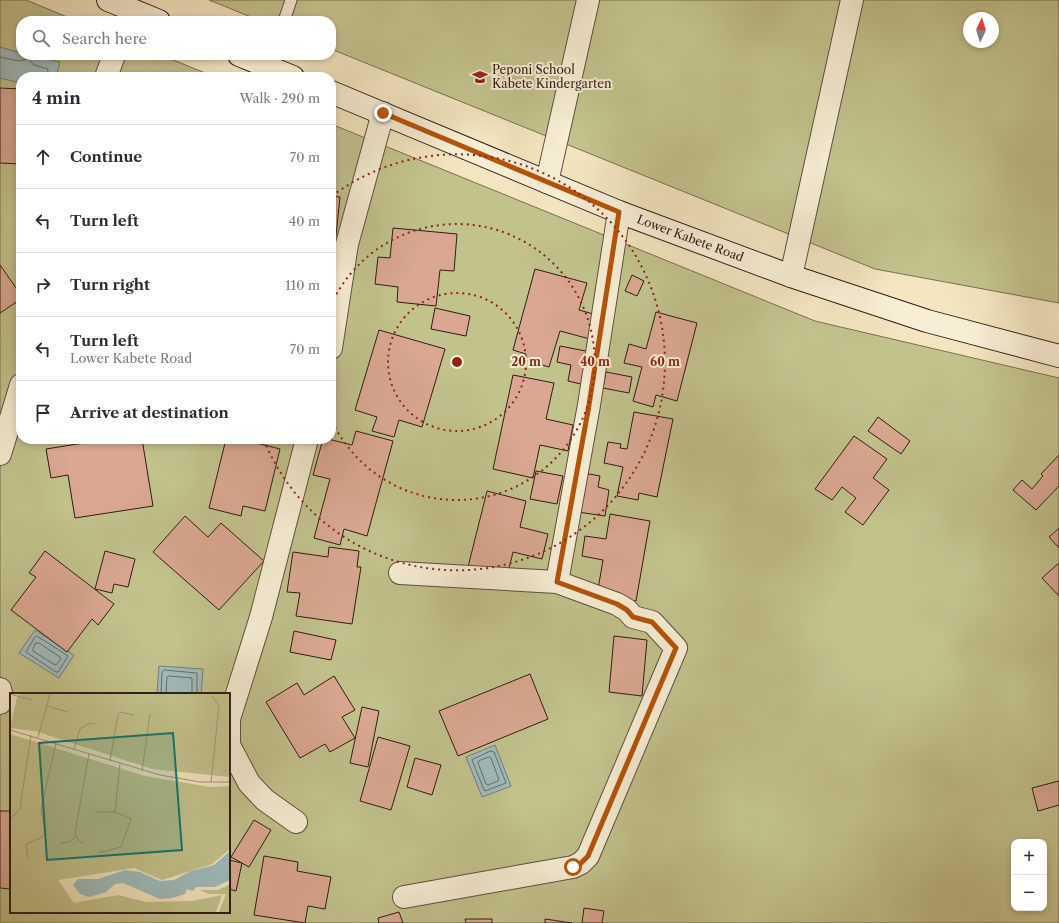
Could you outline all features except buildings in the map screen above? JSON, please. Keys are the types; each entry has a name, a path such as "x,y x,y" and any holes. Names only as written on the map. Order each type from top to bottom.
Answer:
{"street":[{"path":"108,0 132,16"},
{"path":"548,182 588,0"},
{"path":"791,276 852,0"},
{"path":"108,72 112,60"},
{"path":"271,61 286,72"},
{"name":"Lower Kabete Road","path":"336,94 619,212 791,276 927,321 1059,356"},
{"path":"336,316 347,244 383,113"},
{"path":"557,582 589,405 619,212"},
{"path":"0,454 16,401"},
{"path":"230,716 261,617 306,444"},
{"path":"400,573 557,582 617,604 627,610 633,617 652,622 676,648 588,856 581,863 573,867 404,897"},
{"path":"0,689 0,704"},
{"path":"230,750 232,761 249,783 265,800 296,822"}],"lane":[{"path":"286,16 291,0"}],"green space":[{"path":"0,0 26,0 65,16 16,16 16,60 173,60 203,72 16,72 16,444 336,444 336,126 815,321 1059,378 1059,923 0,923"},
{"path":"209,0 1059,0 1059,303 875,269 336,51 336,16 249,16"}],"water":[{"path":"0,47 16,52 16,60 51,60 60,62 57,72 16,72 16,82 0,78"},
{"path":"35,630 74,655 59,678 19,653"},
{"path":"159,666 203,669 201,693 157,693"},
{"path":"495,745 511,786 482,797 466,757"}],"place":[{"name":"Peponi School Kabete Kindergarten","path":"480,77"}],"route":[{"path":"383,113 619,212 589,405 557,582 617,604 627,610 633,617 652,622 676,648 588,856 581,863 573,867"}]}
